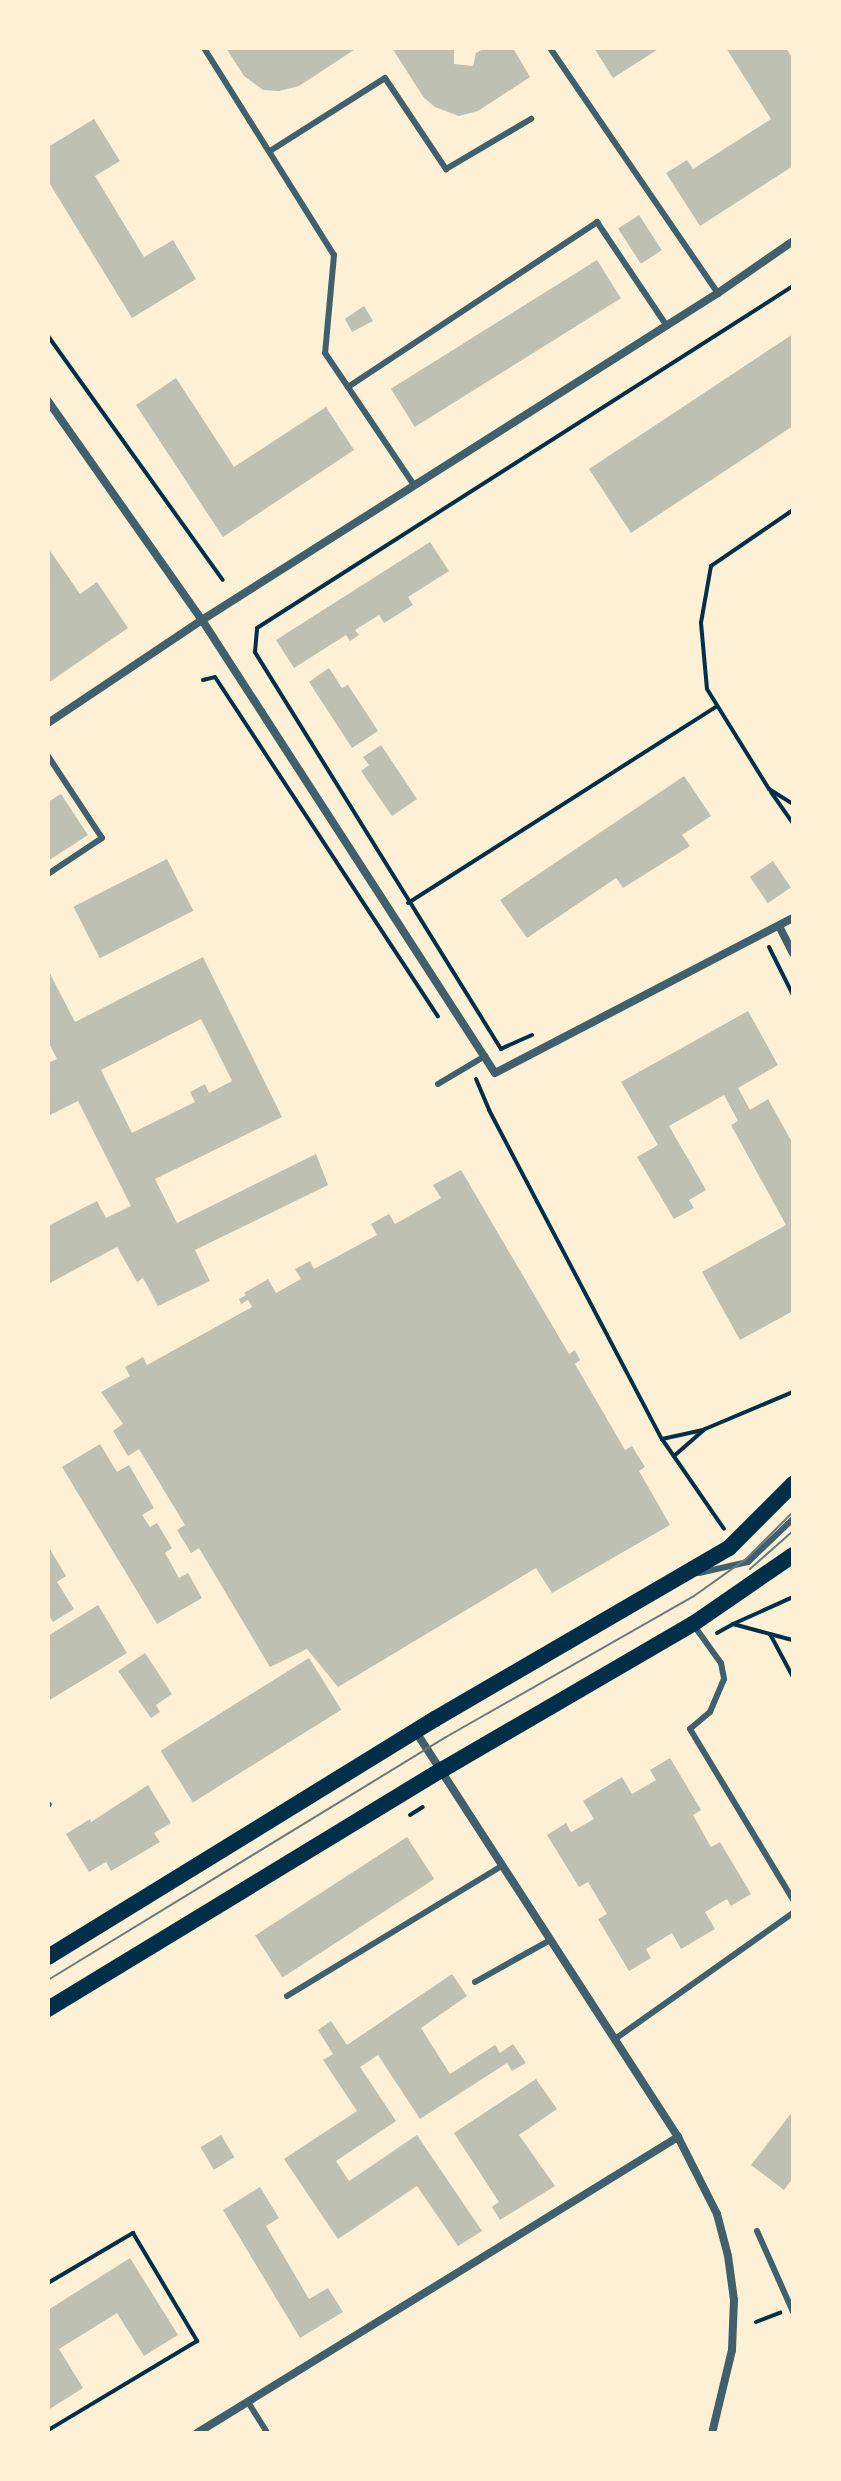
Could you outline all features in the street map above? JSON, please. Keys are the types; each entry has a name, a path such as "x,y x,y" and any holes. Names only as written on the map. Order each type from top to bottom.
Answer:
{"main road":[{"path":"48,1957 416,1732 680,1577 729,1541 793,1484"},
{"path":"48,2009 440,1771 693,1624 793,1555"}],"street":[{"path":"48,723 202,620 667,326 793,241"},
{"path":"48,401 202,620 495,1073 793,918"},
{"path":"779,926 793,953"},
{"path":"416,1732 678,2137 717,2214 728,2256 734,2300 732,2350 712,2433"},
{"path":"197,2433 678,2137"}],"lane":[{"path":"204,48 334,255 325,353 414,485"},
{"path":"550,48 718,293"},
{"path":"270,151 385,78 446,169 531,119"},
{"path":"348,387 597,222 667,326"},
{"path":"48,756 102,838 48,874"},
{"path":"438,1084 485,1056"},
{"path":"680,1577 748,1562 793,1519"},
{"path":"693,1624 721,1663 724,1679 710,1712 690,1729 793,1900"},
{"path":"287,1996 502,1866"},
{"path":"615,2039 793,1913"},
{"path":"475,1982 550,1940"},
{"path":"757,2231 792,2310"},
{"path":"248,2402 267,2433"}],"path":[{"path":"544,1029 501,1049 255,652 257,628 793,286"},
{"path":"48,336 223,580"},
{"path":"793,510 711,566 701,623 707,689 793,823"},
{"path":"203,680 215,677 445,1027"},
{"path":"408,903 717,706"},
{"path":"769,789 793,804"},
{"path":"762,935 793,995"},
{"path":"470,1066 489,1110 662,1439 729,1541"},
{"path":"662,1439 705,1429 793,1392"},
{"path":"674,1456 705,1429"},
{"path":"704,1640 793,1597"},
{"path":"733,1624 793,1640"},
{"path":"770,1634 793,1677"},
{"path":"410,1815 423,1807"},
{"path":"48,2283 133,2233 197,2341 48,2430"},
{"path":"756,2322 792,2310"}],"building":[{"path":"226,48 357,48 299,86 279,91 263,90 244,76"},
{"path":"392,48 454,48 454,64 473,66 476,53 485,48 513,48 530,77 478,111 459,116 435,107 424,98"},
{"path":"594,48 660,48 613,78"},
{"path":"726,48 786,48 793,59 793,166 700,226 666,173 687,160 693,169 771,119"},
{"path":"94,119 120,161 95,176 144,257 173,240 196,279 132,318 48,181 48,147"},
{"path":"639,215 662,250 641,264 618,229"},
{"path":"597,260 621,298 415,427 391,389"},
{"path":"364,306 373,321 352,332 345,319"},
{"path":"793,334 793,426 631,533 589,469"},
{"path":"176,378 234,467 326,407 354,450 223,537 136,405"},
{"path":"430,542 449,571 408,597 413,605 384,623 379,615 355,630 359,635 350,641 346,635 294,668 276,640"},
{"path":"48,548 80,594 97,582 128,628 48,683"},
{"path":"329,668 342,688 348,685 378,731 352,748 309,682"},
{"path":"381,745 417,799 392,816 361,771 369,765 363,757"},
{"path":"684,776 711,816 682,835 690,846 623,888 616,878 527,938 500,900"},
{"path":"61,794 88,835 48,861 48,802"},
{"path":"167,859 193,911 100,958 73,907"},
{"path":"773,861 791,888 768,903 750,877"},
{"path":"203,957 282,1117 155,1179 177,1223 316,1154 328,1185 195,1250 210,1281 158,1306 143,1278 137,1282 117,1247 48,1284 48,1226 97,1201 106,1218 131,1206 78,1101 48,1116 48,1063 57,1059 48,1042 48,970 75,1022","holes":["201,1019 232,1081 209,1093 205,1084 190,1092 195,1102 132,1133 101,1070"]},
{"path":"748,1011 778,1065 738,1088 750,1110 768,1099 793,1144 793,1311 740,1340 702,1272 786,1225 731,1125 738,1121 724,1095 669,1126 706,1190 689,1200 694,1208 674,1219 637,1157 658,1145 621,1082"},
{"path":"461,1170 569,1354 575,1350 580,1360 575,1364 625,1450 632,1446 645,1467 639,1471 670,1525 552,1593 536,1568 338,1687 307,1649 270,1667 199,1548 191,1553 177,1530 185,1525 139,1449 128,1456 113,1431 123,1424 101,1392 130,1376 125,1367 143,1357 147,1365 252,1307 248,1300 241,1304 239,1299 268,1279 276,1293 301,1279 295,1269 310,1261 314,1269 377,1235 371,1224 389,1214 395,1224 441,1198 433,1185"},
{"path":"100,1444 117,1472 129,1465 154,1508 142,1515 150,1527 157,1523 172,1548 165,1553 179,1578 188,1573 202,1598 157,1624 62,1467"},
{"path":"48,1546 66,1576 57,1582 74,1609 53,1622 48,1614"},
{"path":"98,1605 127,1653 48,1701 48,1636"},
{"path":"145,1653 172,1694 156,1705 160,1712 151,1718 118,1671"},
{"path":"309,1658 341,1710 193,1802 161,1751"},
{"path":"670,1758 701,1810 693,1815 711,1847 720,1842 751,1894 731,1906 727,1899 705,1912 715,1929 681,1949 672,1933 646,1949 651,1958 629,1971 598,1919 607,1914 588,1882 579,1887 547,1835 566,1823 571,1832 594,1819 583,1801 622,1777 632,1794 656,1780 650,1770"},
{"path":"148,1785 171,1823 154,1833 160,1842 111,1871 106,1862 89,1872 66,1834 90,1819 91,1822"},
{"path":"407,1837 434,1879 282,1978 255,1936"},
{"path":"452,1974 467,1996 421,2028 450,2074 495,2045 500,2053 513,2044 526,2063 512,2071 507,2063 420,2119 378,2055 360,2067 396,2121 336,2161 349,2181 417,2135 482,2231 458,2246 417,2186 338,2239 284,2159 357,2111 323,2060 333,2054 318,2030 331,2021 347,2045"},
{"path":"536,2079 557,2109 519,2135 555,2186 500,2220 492,2207 499,2202 454,2133"},
{"path":"793,2111 793,2178 784,2190 751,2165"},
{"path":"221,2135 234,2157 214,2170 200,2147"},
{"path":"260,2187 279,2218 266,2226 309,2299 328,2288 343,2312 300,2338 223,2210"},
{"path":"130,2258 178,2335 144,2356 117,2313 59,2349 83,2388 48,2410 48,2310"}],"tram line":[{"path":"48,1980 446,1737 694,1596 746,1559 793,1512"},
{"path":"750,1569 793,1531"}]}
